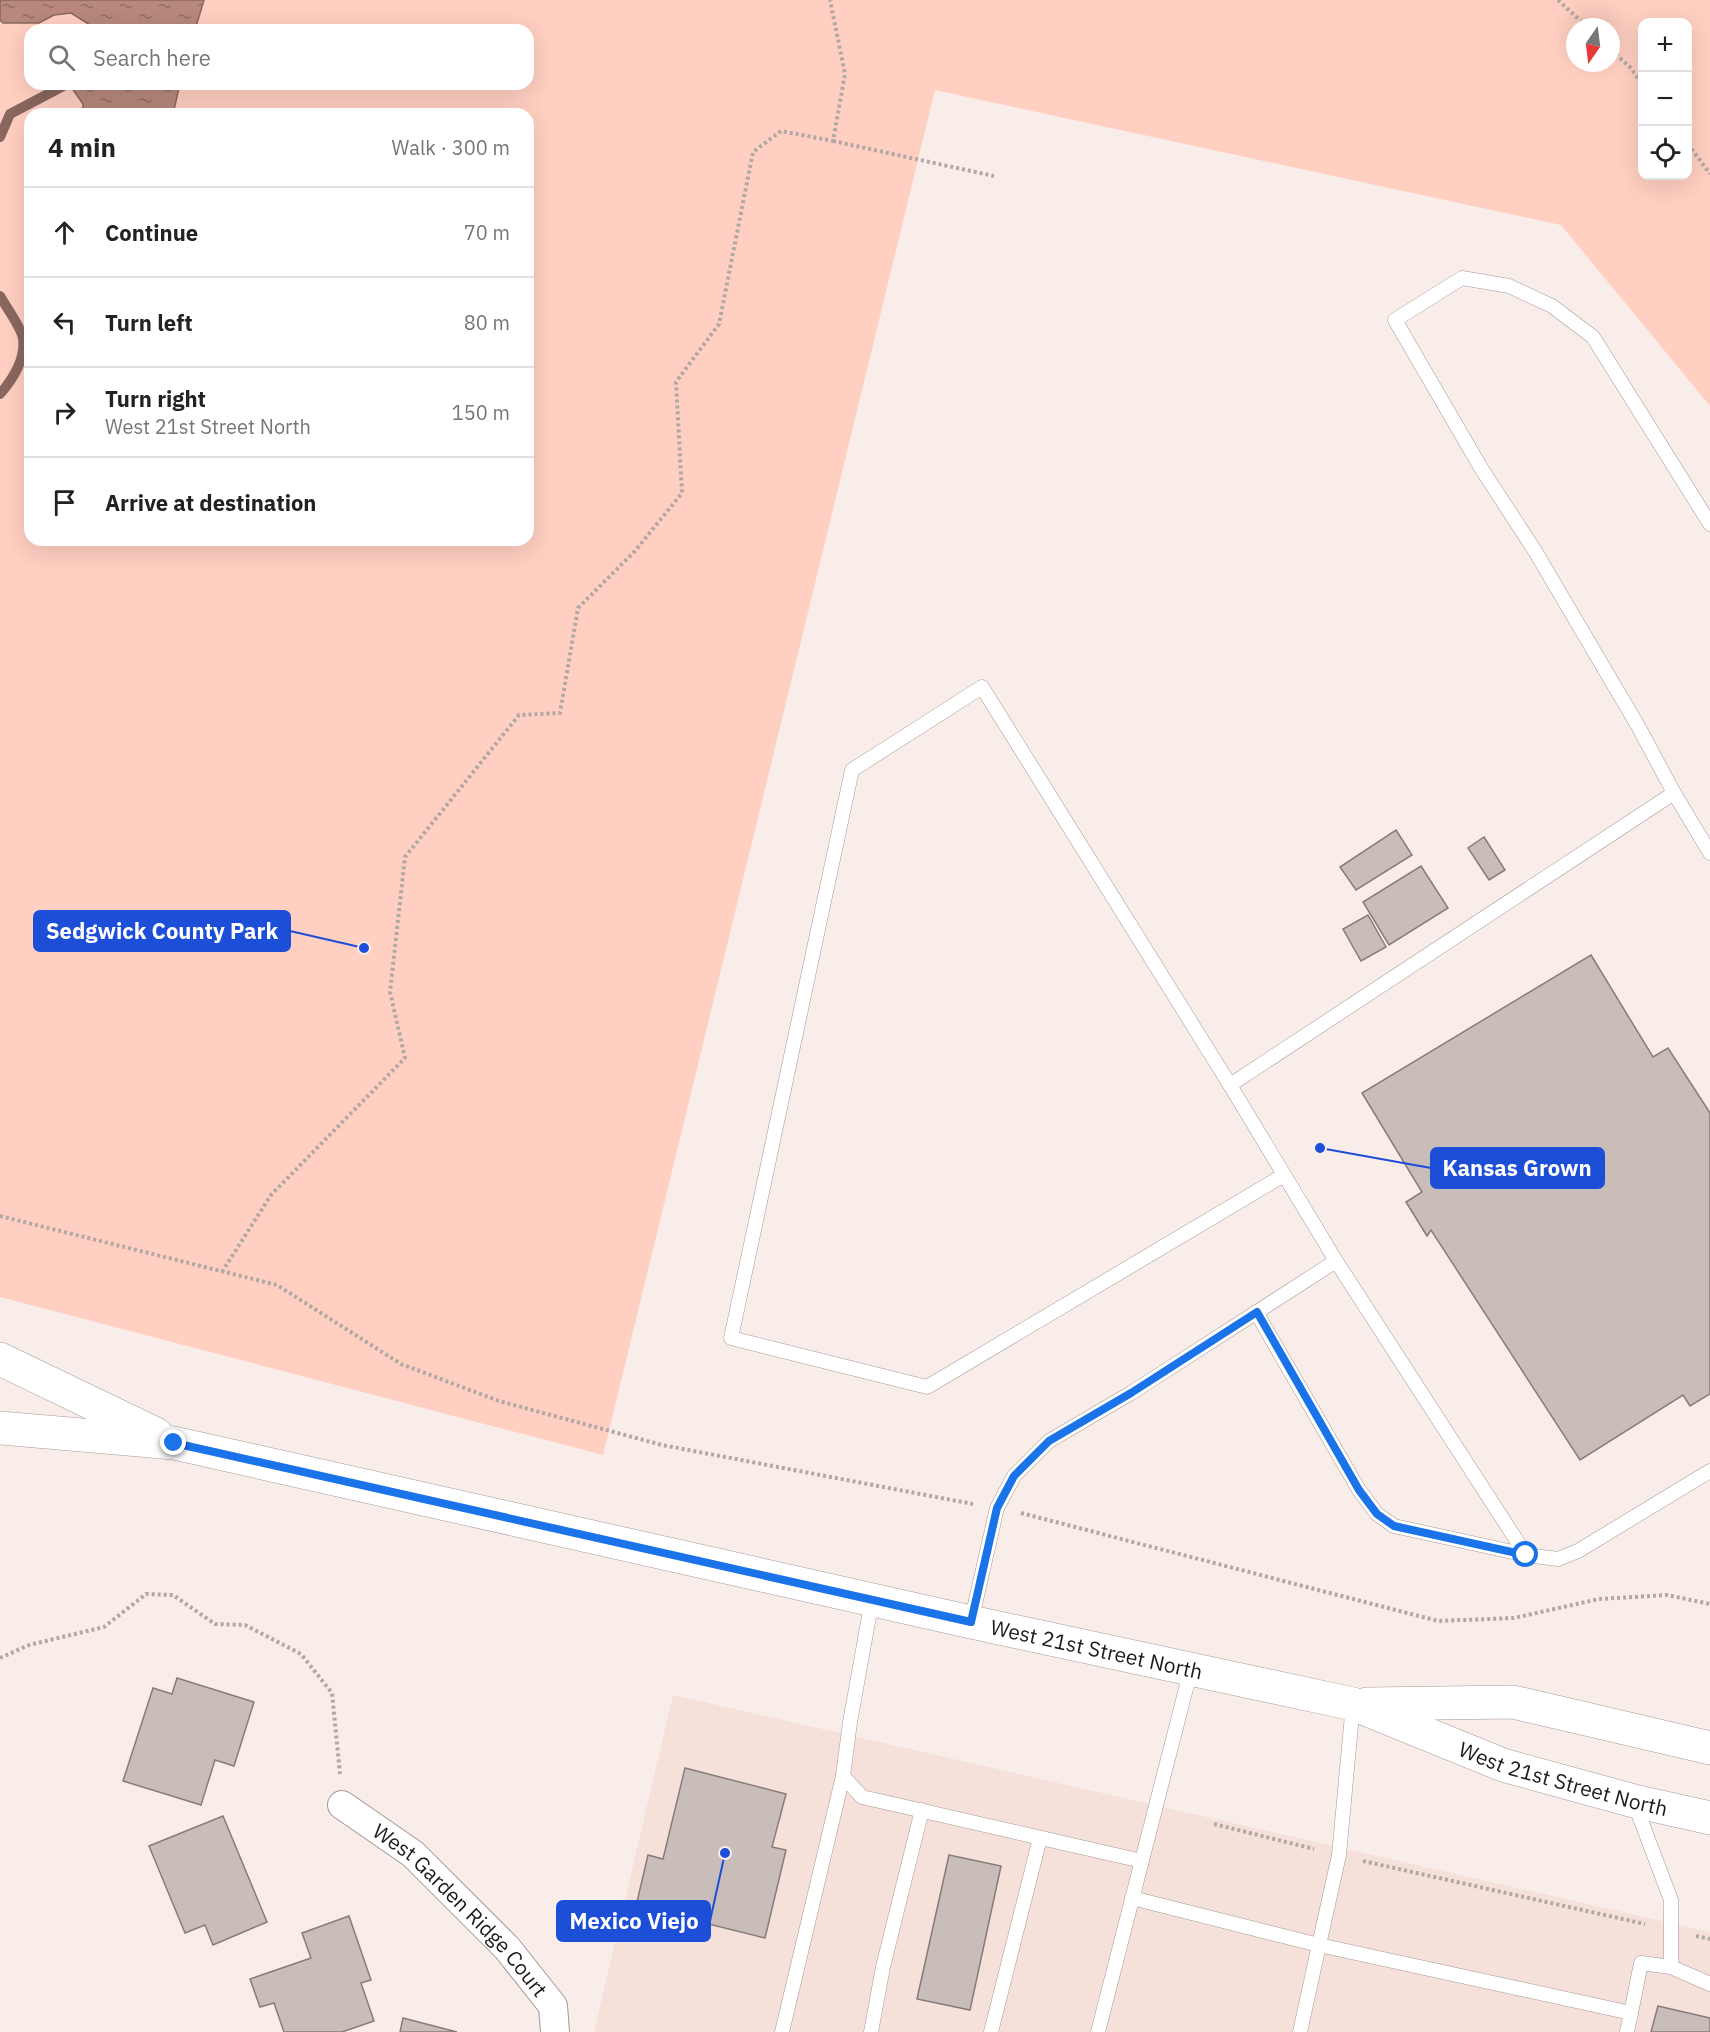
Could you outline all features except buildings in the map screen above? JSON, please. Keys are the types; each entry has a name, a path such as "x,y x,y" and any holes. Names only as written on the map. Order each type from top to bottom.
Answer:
{"main road":[{"name":"West 21st Street North","path":"0,1359 174,1443"},
{"name":"West 21st Street North","path":"0,1428 174,1443 971,1622 1353,1704 1503,1765 1634,1801 1710,1818"},
{"name":"West 21st Street North","path":"1353,1704 1513,1702 1710,1748"},
{"path":"1634,1801 1710,1835"}],"street":[{"name":"West Garden Ridge Court","path":"342,1805 413,1854 507,1948 552,2006 555,2032"}],"lane":[{"path":"1710,524 1593,337 1552,306 1509,286 1462,278 1395,320 1481,468 1540,561 1638,726 1710,854"},
{"path":"1284,1174 927,1387 730,1338 852,770 982,687 1230,1085 1284,1174 1336,1261 1526,1555"},
{"path":"1230,1085 1674,793"},
{"path":"971,1622 997,1508 1014,1476 1049,1441 1131,1393 1336,1261"},
{"path":"1257,1312 1359,1490 1377,1514 1394,1526 1526,1555 1558,1559 1578,1551 1710,1471"},
{"path":"782,2032 843,1776 850,1722 873,1599"},
{"path":"1098,2032 1191,1669"},
{"path":"1300,2032 1339,1855 1353,1704"},
{"path":"843,1776 862,1797 1142,1861"},
{"path":"1634,1801 1671,1900 1671,1967"},
{"path":"871,2032 883,1967 922,1810"},
{"path":"991,2032 1040,1838"},
{"path":"1132,1898 1319,1945 1631,2013"},
{"path":"1627,2032 1641,1963 1671,1967 1710,1984"}],"path":[{"path":"830,0 845,74 833,141"},
{"path":"1558,0 1577,18"},
{"path":"1620,58 1638,78"},
{"path":"222,1272 271,1195 405,1058 390,992 405,857 519,715 560,713 578,608 635,551 682,493 676,382 719,324 753,152 781,131 994,176"},
{"path":"1692,149 1710,174"},
{"path":"0,1216 277,1285 401,1364 499,1401 662,1445 1031,1515 1438,1621 1514,1618 1610,1598 1666,1595 1710,1604"},
{"path":"0,1658 29,1645 104,1627 147,1594 172,1595 215,1624 245,1625 301,1654 332,1693 342,1805"},
{"path":"1215,1824 1339,1855 1710,1939"}],"shaded area":[{"path":"0,0 1710,0 1710,406 1561,225 935,90 603,1455 0,1297"},
{"path":"673,1695 1710,1932 1710,2032 594,2032"}],"water":[{"path":"0,0 204,0 197,24 88,24 71,13 54,15 39,23 3,23 0,20"},
{"path":"73,90 179,90 174,108 83,108 83,104"}],"waterway":[{"path":"0,137 10,114 56,90"},
{"path":"0,296 23,338 18,368 0,394"}],"place":[{"name":"Sedgwick County Park","path":"364,948"},
{"name":"Kansas Grown","path":"1320,1148"},
{"name":"Mexico Viejo","path":"725,1853"}],"route":[{"path":"174,1443 971,1622 997,1508 1014,1476 1049,1441 1131,1393 1257,1312 1359,1490 1377,1514 1394,1526 1526,1555"}]}
